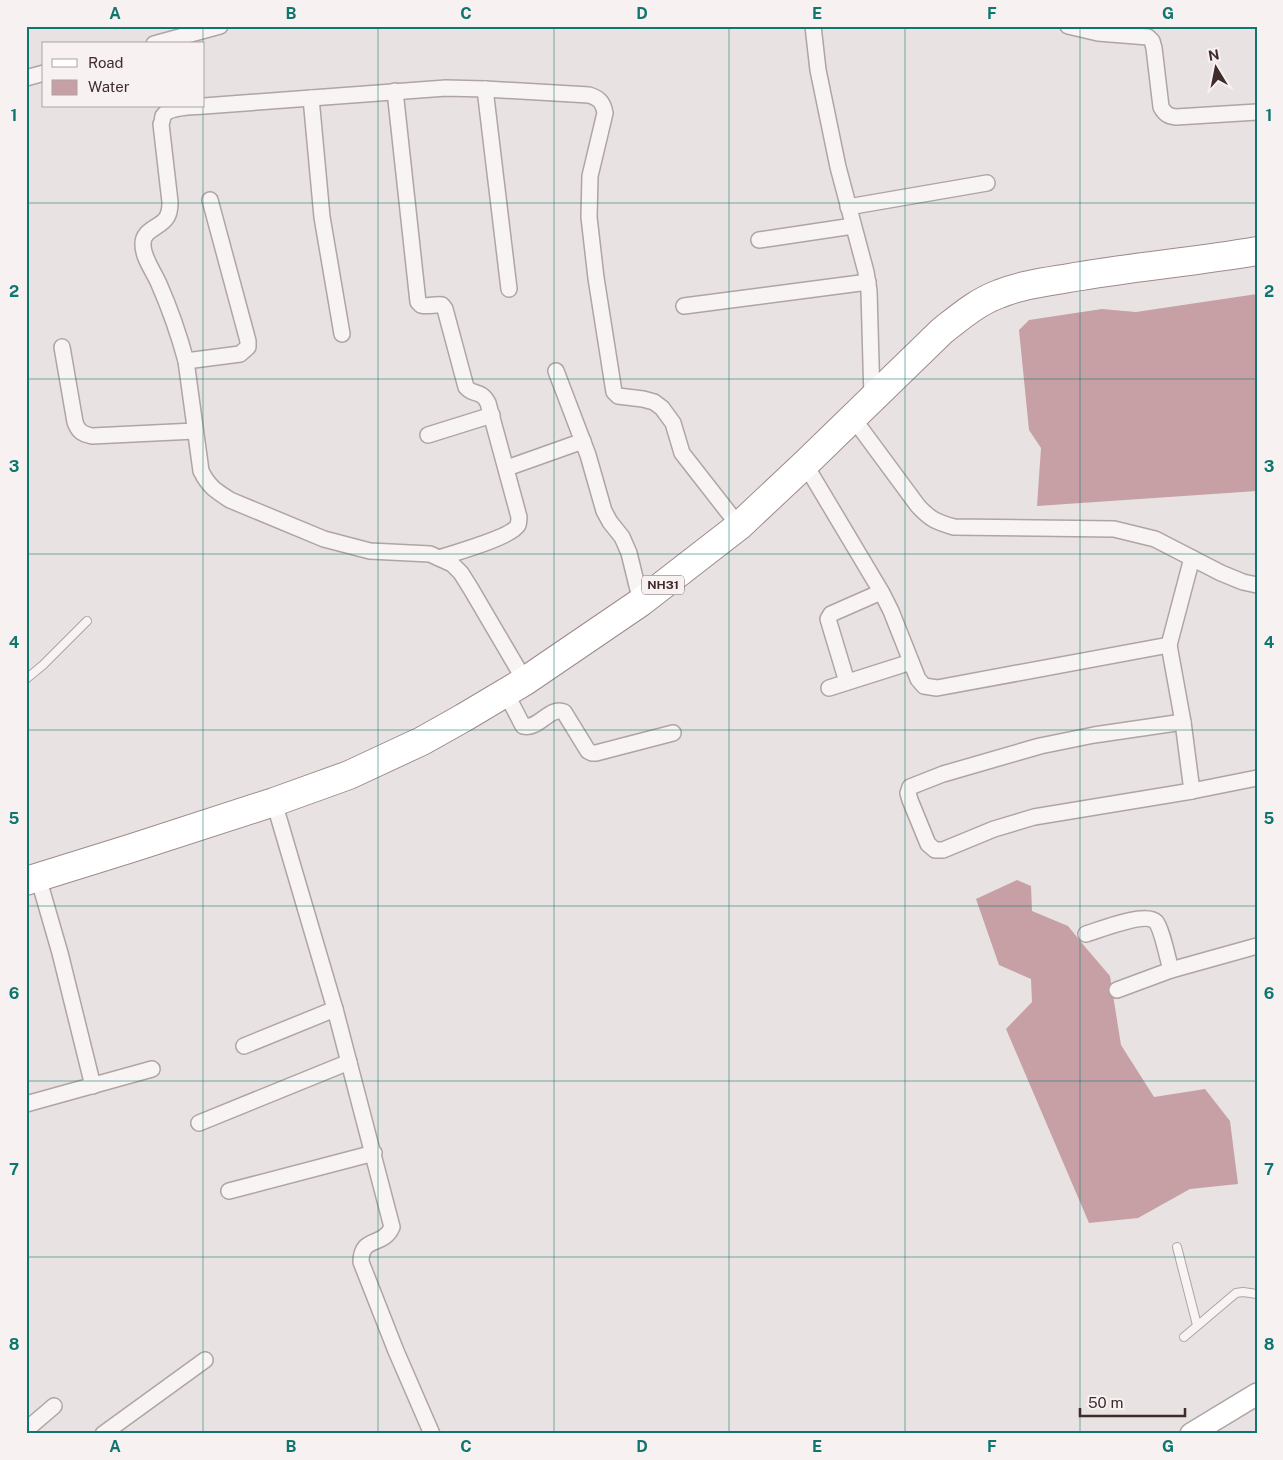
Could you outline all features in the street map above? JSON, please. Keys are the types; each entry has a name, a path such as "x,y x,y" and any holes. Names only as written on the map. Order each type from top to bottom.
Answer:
{"highway":[{"name":"NH31","path":"32,879 274,802 349,775 422,741 516,687 642,602 739,526 942,331 965,313 998,294 1023,286 1100,272 1257,251"}],"main road":[{"path":"1192,1434 1257,1394"}],"street":[{"path":"161,42 220,26"},
{"path":"813,26 818,70 838,167 868,282 872,399"},
{"path":"1068,26 1098,33 1148,37 1152,41 1154,48 1161,107 1164,113 1169,116 1257,112"},
{"path":"26,78 42,74"},
{"path":"205,106 446,88 589,95 599,98 605,113 590,176 588,217 614,392 618,396 654,402 662,408 673,423 682,453 739,526"},
{"path":"485,89 509,289"},
{"path":"395,91 418,302 425,306 442,305 445,309 466,388 469,391 481,394 485,398 492,415 519,517 518,525 512,532 439,558"},
{"path":"312,98 321,210 342,334"},
{"path":"177,108 168,111 163,116 161,124 170,210 164,222 150,230 144,238 142,246 182,344 201,471 208,484 230,500 324,539 370,551 430,554 452,564 461,573 516,687 523,726 532,726 560,710 564,712 588,751 592,753 673,733"},
{"path":"848,207 987,183"},
{"path":"186,361 240,354 248,347 248,341 210,200"},
{"path":"759,240 853,226"},
{"path":"684,306 868,282"},
{"path":"62,347 78,430 84,434 92,436 195,430"},
{"path":"556,371 594,472 604,511 622,537 630,553 642,602"},
{"path":"428,434 492,415"},
{"path":"853,418 918,506 936,522 954,527 1114,529 1155,539 1221,573 1257,585"},
{"path":"507,468 583,442"},
{"path":"805,464 881,592 891,611 918,679 924,686 937,688 1169,645"},
{"path":"1192,558 1169,645 1184,722 1192,791"},
{"path":"847,682 828,619 831,614 881,592"},
{"path":"829,688 911,662"},
{"path":"1184,722 1094,735 1040,746 934,777 910,787 908,793 928,844 935,850 943,850 994,829 1034,817 1192,791 1257,778"},
{"path":"274,802 335,1009 392,1227 390,1234 364,1247 361,1253 361,1262 396,1351 432,1434"},
{"path":"32,879 60,953 93,1086"},
{"path":"1086,934 1132,920 1152,919 1157,923 1171,970"},
{"path":"1117,990 1171,970 1257,946"},
{"path":"244,1046 335,1009"},
{"path":"199,1123 349,1062"},
{"path":"26,1104 152,1070"},
{"path":"229,1191 374,1153"},
{"path":"103,1434 205,1360"},
{"path":"26,1430 54,1406"}],"lane":[{"path":"26,679 43,665 86,621"},
{"path":"1177,1247 1198,1325"},
{"path":"1184,1337 1236,1293 1257,1294"}],"water":[{"path":"1257,294 1257,491 1037,506 1041,448 1029,430 1019,330 1029,320 1102,309 1136,312"},
{"path":"1017,880 1031,886 1032,911 1068,926 1110,976 1121,1045 1154,1097 1205,1089 1230,1121 1238,1184 1190,1189 1138,1218 1089,1223 1006,1029 1032,1002 1031,979 999,965 976,899"}]}
